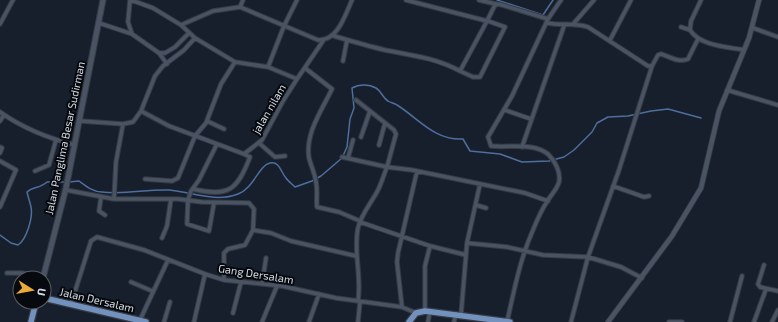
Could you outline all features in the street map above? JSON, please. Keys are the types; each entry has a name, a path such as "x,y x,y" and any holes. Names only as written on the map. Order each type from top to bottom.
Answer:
{"main road":[{"name":"Jalan Panglima Besar Sudirman","path":"45,270 66,189 81,120 103,0"},
{"name":"Jalan Dersalam","path":"52,300 146,322"},
{"path":"30,322 34,310"},
{"path":"409,322 416,313 428,311 458,314 477,320 507,322"}],"street":[{"path":"0,24 13,0"},
{"path":"132,34 128,22 131,0 153,8 181,25 195,38 235,62 268,67 298,79"},
{"path":"240,8 243,0"},
{"path":"268,67 284,26 297,0"},
{"path":"181,25 213,11 240,8 323,41 334,36 352,0"},
{"path":"334,36 384,49 418,55 447,64 473,77 480,77 505,27 406,0"},
{"path":"479,0 564,26 574,23 594,0"},
{"path":"507,322 523,252 558,183 558,170 551,158 540,150 522,147 491,146 488,137 504,110 548,21 561,0"},
{"path":"610,40 631,0"},
{"path":"690,30 691,21 701,0"},
{"path":"608,322 672,236 701,188 719,111 753,28 760,0"},
{"path":"460,71 496,4"},
{"path":"99,23 132,34 159,53 167,64"},
{"path":"574,23 588,27 648,66 652,66"},
{"path":"522,147 564,26"},
{"path":"680,27 690,30 698,39 744,50"},
{"path":"753,28 778,38"},
{"path":"159,53 165,53 175,47 189,33"},
{"path":"81,120 123,124 133,122 141,111 156,76 195,38"},
{"path":"571,322 588,257 652,66 661,54 675,60 683,61 688,59 698,39"},
{"path":"343,61 347,40"},
{"name":"jalan nilam","path":"244,154 259,143 323,41"},
{"path":"145,179 172,181 178,178 195,136 207,121 221,84 235,62"},
{"path":"305,68 332,89 323,104 310,136 308,148 316,177 318,193 317,207 339,212 430,246 466,255"},
{"path":"727,90 778,105"},
{"path":"356,100 394,130 396,134 379,188 360,221 356,256 360,282 358,322"},
{"path":"504,110 531,118"},
{"path":"141,111 195,136 244,154 250,158 246,168 232,189 226,192 192,190"},
{"path":"361,138 370,111"},
{"path":"0,112 22,127 56,140 75,145"},
{"path":"0,121 4,115"},
{"path":"207,121 224,129"},
{"path":"379,145 385,123"},
{"path":"114,196 116,162 123,124"},
{"path":"35,171 49,165 56,140"},
{"path":"348,158 353,140"},
{"path":"259,143 275,157 285,156"},
{"path":"214,203 210,229 208,231 193,227 186,223 189,198 192,190 199,180 217,144"},
{"path":"0,147 2,148 0,153"},
{"path":"342,157 525,193 548,201"},
{"path":"0,161 16,170 0,207"},
{"path":"402,306 397,262 401,235 417,171"},
{"path":"454,322 458,314 467,243 480,184"},
{"path":"613,186 644,198 649,196"},
{"path":"66,189 101,197 114,196 171,199 189,198 214,203 242,202 252,205 254,209 253,230 245,245 228,249 224,253 224,280"},
{"path":"101,197 99,211 105,215"},
{"path":"162,238 167,226 171,199"},
{"path":"476,205 486,208"},
{"path":"253,230 271,233 291,241 356,256"},
{"name":"Gang Dersalam","path":"71,304 91,241 97,237 144,250 224,280 277,286 359,302 402,306 416,313"},
{"path":"467,243 507,247 543,256 588,257 621,267 642,278"},
{"path":"428,322 425,266 430,246"},
{"path":"262,284 266,258"},
{"path":"140,320 152,291 168,260"},
{"path":"764,265 758,284 760,287 778,291"},
{"path":"6,273 12,273"},
{"path":"194,322 205,274"},
{"path":"730,322 742,276"},
{"path":"131,282 152,291"},
{"path":"233,313 241,282"},
{"path":"262,322 277,286"},
{"path":"754,322 766,289"},
{"path":"309,322 319,294"},
{"path":"164,322 170,302"},
{"path":"772,322 778,310"},
{"path":"669,322 682,322"}],"waterway":[{"path":"497,0 543,15 553,0"},
{"path":"69,182 79,181 99,192 119,193 169,190 204,196 221,197 238,194 244,191 266,165 273,163 278,166 284,176 295,187 321,176 342,158 347,147 350,119 354,108 352,88 361,85 376,88 386,100 405,110 435,133 453,139 463,139 470,151 500,154 522,162 549,161 564,157 574,150 592,132 597,123 608,117 628,116 668,109 701,118"},
{"path":"0,235 11,243 18,245 24,238 29,228 31,207 27,192 47,182 66,182"}]}
